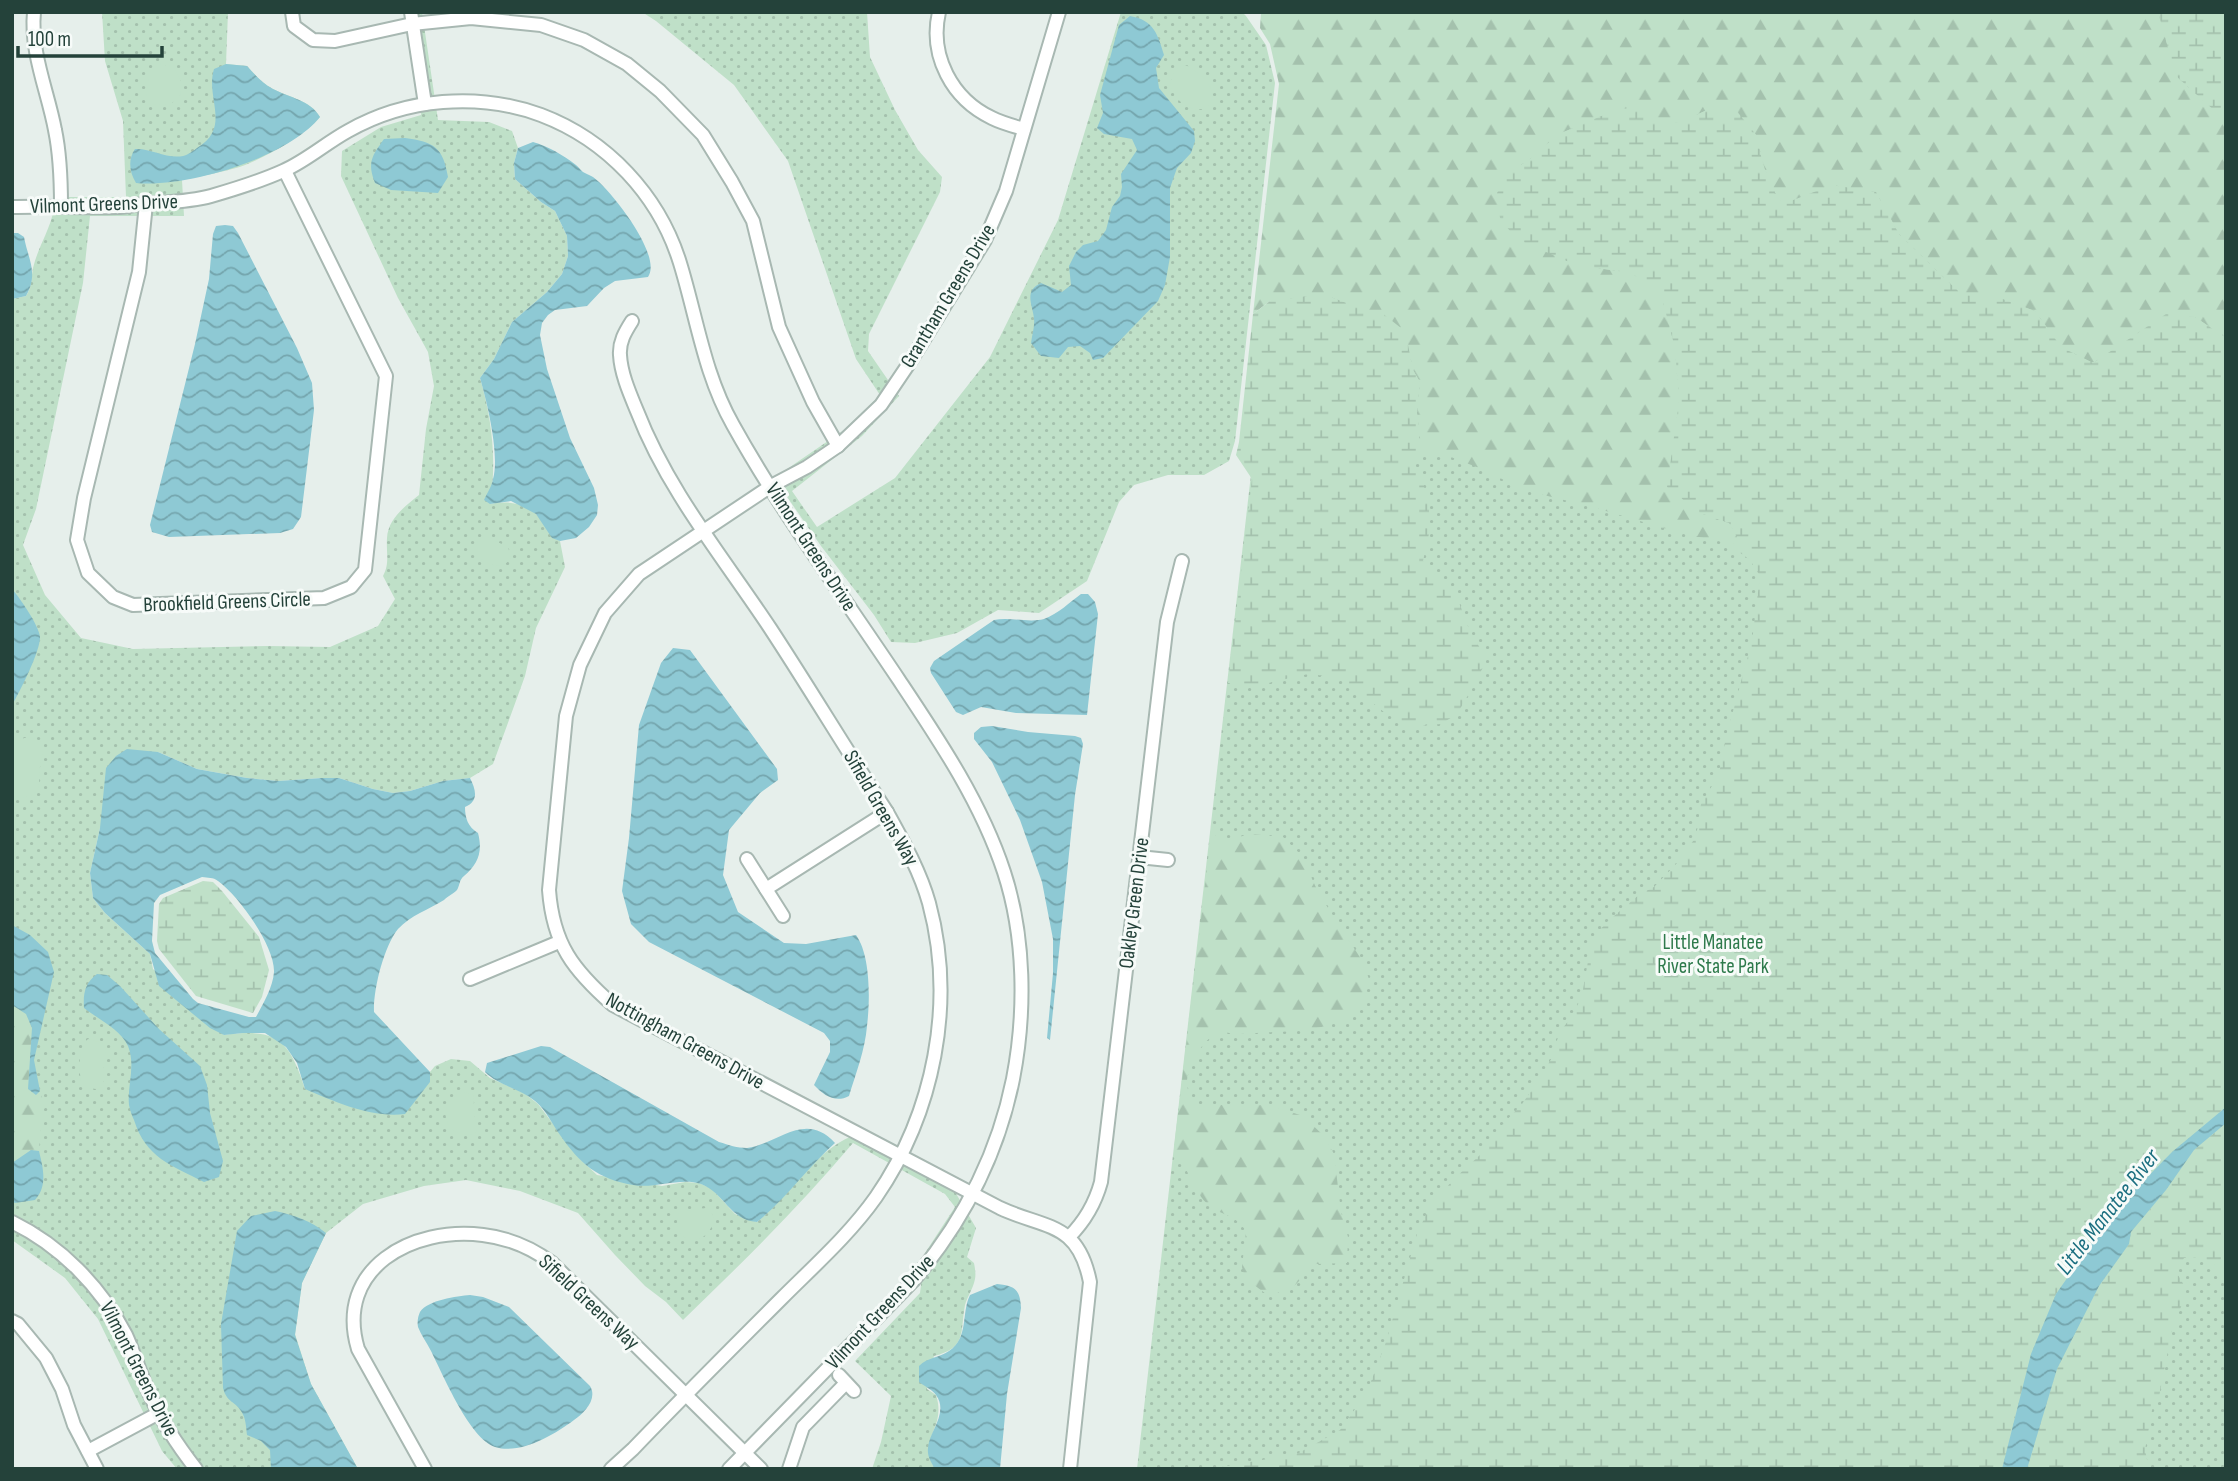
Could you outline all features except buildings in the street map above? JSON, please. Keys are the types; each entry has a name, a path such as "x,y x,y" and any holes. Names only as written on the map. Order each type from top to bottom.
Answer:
{"street":[{"path":"34,12 39,63 55,130 61,206"},
{"path":"292,12 294,26 313,40 335,41 412,18 471,19 541,26 584,40 627,64 660,91 703,135 733,182 753,221 779,327 813,402 838,446"},
{"path":"939,12 936,25 937,48 943,68 953,86 966,101 983,113 997,121 1024,129"},
{"name":"Grantham Greens Drive","path":"771,486 807,467 838,446 881,405 985,240 1006,191 1059,12"},
{"path":"412,18 425,104"},
{"name":"Vilmont Greens Drive","path":"12,207 118,207 181,203 203,198 285,171 365,122 425,104 458,101 493,103 542,116 571,129 592,142 630,175 657,212 680,261 702,352 717,394 732,424 946,750 986,827 1005,873 1015,916 1020,964 1019,1040 1013,1078 1004,1116 989,1159 973,1192 934,1256 913,1281 729,1469"},
{"name":"Brookfield Greens Circle","path":"146,204 139,272 76,540 88,573 113,597 133,606 324,598 351,587 365,570 386,376 285,171"},
{"name":"Sifield Greens Way","path":"611,1469 634,1449 855,1224 876,1197 910,1140 933,1071 940,978 929,903 918,872 887,811 667,476 641,421 627,385 620,351 623,335 632,321"},
{"name":"Nottingham Greens Drive","path":"771,486 639,575 605,613 580,665 562,741 550,868 551,914 559,942 598,993 613,1005 1007,1211 1055,1227 1069,1237"},
{"name":"Oakley Green Drive","path":"1069,1237 1088,1214 1098,1195 1101,1182 1167,622 1182,561"},
{"path":"766,888 887,811"},
{"path":"1139,857 1168,860"},
{"path":"747,859 783,916"},
{"path":"470,979 559,942"},
{"name":"Vilmont Greens Drive","path":"12,1222 62,1254 104,1299 125,1335 159,1413 196,1469"},
{"name":"Sifield Greens Way","path":"425,1469 362,1358 355,1339 353,1321 356,1300 372,1268 396,1251 452,1234 483,1235 519,1244 543,1257 561,1271 761,1469"},
{"path":"1069,1237 1087,1265 1090,1282 1070,1469"},
{"path":"12,1321 46,1358 62,1389 74,1425 97,1469"},
{"path":"789,1469 803,1427 846,1383"},
{"path":"88,1451 159,1413"}],"green space":[{"path":"102,12 228,12 226,64 247,66 265,84 305,103 320,117 293,139 256,160 236,168 182,180 184,216 90,216 83,283 36,509 23,545 45,595 81,638 133,649 330,647 378,626 395,599 383,576 387,562 388,531 398,513 419,495 434,386 428,352 398,298 341,176 342,151 381,127 421,115 406,12 422,12 438,120 489,122 512,131 518,148 514,163 515,179 555,211 567,236 568,256 562,274 547,292 512,322 494,359 480,378 492,440 490,504 516,504 533,511 560,541 565,567 536,628 525,676 493,764 470,778 443,781 393,793 339,778 278,781 247,778 197,769 158,752 100,828 90,873 93,898 105,913 150,954 153,969 224,1035 257,1033 269,1036 286,1048 293,1058 305,1089 430,1082 430,1072 435,1066 451,1059 470,1061 490,1078 524,1093 538,1104 579,1158 597,1175 662,1186 685,1182 699,1183 712,1189 735,1214 757,1222 825,1153 852,1136 954,1190 976,1228 967,1257 974,1263 975,1277 965,1305 960,1338 945,1353 934,1356 927,1389 936,1395 938,1407 929,1449 935,1469 872,1469 891,1396 855,1361 920,1293 925,1253 955,1207 945,1194 853,1143 749,1256 683,1320 645,1286 578,1213 520,1191 466,1180 424,1186 363,1204 326,1233 302,1283 295,1334 311,1384 358,1469 177,1469 162,1451 98,1319 65,1278 12,1240 12,299 26,296 28,293 33,268 52,217 56,197 126,197 123,121 105,61"},
{"path":"642,12 867,12 870,57 918,150 942,177 940,192 869,334 868,351 899,396 862,436 792,491 817,527 895,478 990,357 1058,220 1121,12 1242,12 1266,45 1275,83 1235,441 1229,461 1204,475 1168,475 1134,485 1119,502 1087,581 1039,613 998,610 957,633 915,643 891,642 774,478 844,430 880,395 856,359 788,161 734,85"},
{"path":"1261,12 2158,12 2176,76 2226,121 2226,338 2195,317 2166,314 2093,363 2061,347 2035,311 1992,295 1962,295 1899,234 1876,192 1832,185 1783,205 1766,172 1757,136 1707,110 1679,123 1648,122 1611,112 1559,134 1510,172 1576,265 1632,273 1662,298 1675,348 1679,401 1668,487 1700,513 1729,523 1738,537 1732,547 1728,543 1684,534 1527,491 1446,455 1422,454 1417,413 1420,382 1413,370 1408,345 1381,317 1323,294 1270,301 1253,314 1279,84 1270,44 1260,28"},
{"name":"Little Manatee River State Park","path":"1304,12 2226,12 2226,1469 1137,1469"},
{"path":"2158,12 2226,12 2226,121 2176,76"},
{"path":"156,63 174,67 180,79 181,95 171,104 154,105 146,96 149,73"},
{"path":"1184,65 1197,72 1211,88 1212,99 1207,108 1189,107 1175,95 1171,78 1175,71"},
{"path":"1636,106 1648,121 1679,123 1707,110 1735,109 1757,136 1764,171 1772,190 1783,204 1832,185 1876,192 1899,234 1962,295 1992,295 2035,311 2061,347 2093,363 2166,314 2195,317 2226,338 2226,1107 2172,1152 2056,1294 2031,1354 2002,1469 1210,1469 1297,1454 1340,1430 1367,1392 1386,1342 1417,1234 1430,1206 1480,1155 1538,1081 1553,1056 1559,1033 1573,1015 1582,995 1592,939 1607,922 1640,894 1654,887 1677,863 1696,837 1701,804 1719,774 1726,737 1752,641 1760,576 1750,560 1732,547 1737,537 1729,523 1700,513 1667,487 1679,401 1675,348 1662,298 1632,273 1576,265 1516,239 1500,218 1497,193 1510,172 1559,134 1611,112"},
{"path":"1323,294 1380,316 1382,313 1401,328 1413,370 1420,382 1417,413 1422,454 1415,466 1428,496 1430,529 1423,561 1437,578 1454,589 1469,629 1485,657 1480,675 1457,714 1441,724 1411,727 1385,713 1341,679 1326,676 1308,674 1255,686 1228,683 1252,479 1236,455 1253,314 1270,301"},
{"path":"487,537 508,547 511,557 503,565 484,561 476,554 476,543"},
{"path":"24,738 35,738 43,744 43,750 38,788 27,797 20,797 12,795 12,750 17,742"},
{"path":"1211,834 1230,839 1251,834 1283,837 1301,855 1319,894 1361,959 1369,979 1361,1009 1347,1018 1333,1024 1303,1030 1240,1034 1223,1032 1208,1039 1189,1069 1187,1085 1199,1105 1269,1105 1303,1116 1324,1136 1334,1154 1341,1212 1348,1237 1347,1263 1316,1264 1295,1285 1273,1295 1266,1294 1245,1278 1242,1267 1246,1231 1233,1218 1204,1200 1174,1148"},
{"path":"203,881 213,882 222,891 259,937 269,970 262,997 253,1013 196,996 159,949 159,904 163,898"},
{"path":"12,1005 26,1014 32,1028 28,1089 35,1095 40,1091 45,1106 39,1151 31,1150 12,1163"},
{"path":"88,1039 102,1043 105,1049 103,1087 96,1089 88,1088 81,1081 81,1053"},
{"path":"465,1092 473,1095 477,1126 475,1134 464,1135 456,1132 446,1119 449,1103 455,1096"},
{"path":"2226,1123 2226,1278 2212,1263 2204,1259 2184,1258 2178,1268 2178,1275 2185,1287 2184,1299 2172,1330 2159,1397 2152,1410 2145,1450 2149,1469 2027,1469 2057,1369 2099,1286 2129,1244 2131,1232 2166,1190 2194,1150"},
{"path":"706,1208 713,1218 709,1231 697,1240 683,1236 679,1231 678,1214"}],"water":[{"path":"1130,16 1145,21 1157,35 1164,55 1156,68 1159,88 1194,131 1195,141 1191,153 1177,168 1170,188 1170,257 1165,285 1158,301 1103,358 1093,360 1090,353 1080,346 1068,347 1059,358 1041,356 1031,343 1034,322 1030,299 1032,290 1041,283 1062,292 1071,285 1069,266 1083,245 1098,241 1106,230 1112,207 1120,196 1121,174 1137,150 1132,139 1104,134 1097,128 1103,113 1100,95 1119,25"},
{"path":"226,64 247,66 265,84 305,103 320,117 305,132 284,145 235,167 182,181 136,183 130,166 135,149 183,156 207,140 215,121 212,91 214,69"},
{"path":"405,138 430,144 440,153 448,177 438,193 391,190 375,183 371,164 384,139"},
{"path":"533,142 561,154 601,184 633,224 648,254 651,267 648,277 615,281 604,288 587,306 555,310 542,323 540,335 547,369 570,438 594,488 598,505 597,515 589,527 576,538 560,541 552,538 536,514 511,501 490,504 484,500 492,482 495,456 480,378 494,359 512,322 547,292 562,274 568,256 567,236 555,211 515,179 514,163 518,148"},
{"path":"216,226 233,226 238,233 312,383 314,410 301,517 293,529 280,533 169,537 152,532 150,525 195,344 209,279 213,234"},
{"path":"12,233 24,237 32,280 26,296 12,299"},
{"path":"12,589 33,619 40,637 33,661 12,705"},
{"path":"1081,594 1088,594 1095,602 1098,614 1087,715 1016,713 981,707 963,715 956,712 931,673 930,668 934,661 994,620 1044,619"},
{"path":"673,648 690,650 777,769 778,780 760,793 729,830 723,875 738,912 784,943 806,944 856,935 861,944 868,979 867,1026 849,1096 844,1098 830,1097 814,1085 830,1052 830,1041 824,1033 649,942 631,924 622,891 639,725 661,663"},
{"path":"981,727 1075,736 1081,738 1083,744 1075,795 1050,1040 1047,1038 1053,939 1042,882 1020,820 992,762 974,739 974,733"},
{"path":"127,749 158,752 197,769 247,778 278,781 339,778 393,793 443,781 470,778 475,795 473,802 465,807 465,811 469,825 478,833 480,846 476,862 461,879 456,891 398,929 388,946 377,981 374,1012 430,1072 430,1082 405,1114 366,1111 305,1089 297,1063 286,1047 265,1033 224,1035 210,1028 159,986 150,954 105,913 93,898 90,873 100,828 106,768 116,756","holes":["202,877 216,880 235,897 262,935 273,961 273,978 256,1017 198,1003 155,953 152,941 154,903 160,895"]},
{"path":"12,925 30,935 48,952 54,972 34,1060 40,1091 36,1095 28,1089 32,1028 26,1014 12,1005"},
{"path":"97,974 107,975 120,986 159,1029 200,1066 207,1085 210,1113 223,1161 219,1177 204,1182 161,1159 145,1143 129,1105 131,1061 128,1046 114,1029 84,1008 86,989"},
{"path":"541,1046 550,1047 719,1142 747,1148 791,1132 813,1129 835,1143 757,1222 740,1216 716,1193 701,1184 685,1182 641,1186 610,1179 591,1169 575,1154 535,1101 485,1072 487,1063"},
{"path":"2226,1107 2226,1123 2194,1150 2166,1190 2131,1232 2129,1244 2099,1286 2057,1369 2027,1469 2002,1469 2031,1354 2056,1294 2114,1211 2172,1152"},
{"path":"31,1150 39,1151 42,1189 35,1200 15,1203 12,1201 12,1163"},
{"path":"275,1211 302,1219 326,1233 302,1283 295,1335 311,1384 358,1469 271,1469 270,1450 261,1441 247,1435 243,1414 227,1397 223,1388 221,1324 237,1231 251,1216"},
{"path":"997,1284 1008,1286 1018,1293 1021,1308 1007,1394 1000,1469 935,1469 928,1448 940,1408 935,1393 919,1382 919,1366 955,1346 962,1332 970,1295"},
{"path":"470,1295 509,1307 590,1386 591,1401 582,1414 547,1437 515,1448 495,1447 476,1432 450,1390 419,1330 418,1323 420,1312 429,1304"}],"water label":[{"name":"Little Manatee River","path":"2108,1212"}]}
